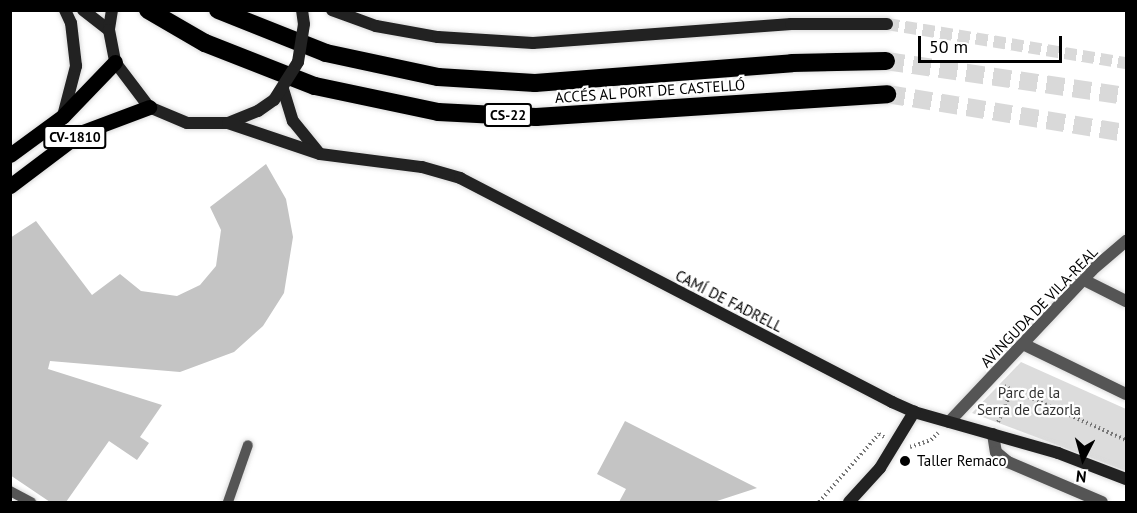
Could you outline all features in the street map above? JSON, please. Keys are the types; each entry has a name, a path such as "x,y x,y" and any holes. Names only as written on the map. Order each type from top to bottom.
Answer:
{"highway":[{"name":"ACCÉS AL PORT DE CASTELLÓ","path":"148,10 205,43 315,86 438,112 536,117 887,94"},
{"name":"ACCÉS AL PORT DE CASTELLÓ","path":"218,10 326,53 438,77 535,83 792,63 886,61"}],"main road":[{"path":"63,116 76,66 71,23 65,10"},
{"path":"83,10 110,20 115,62 149,107 187,123 228,123 258,111 274,100 298,62 304,24 302,10"},
{"path":"332,10 376,26 438,37 533,43 791,24 887,24"},
{"path":"368,10 376,26"},
{"name":"CV-1810","path":"10,155 63,116 115,62"},
{"path":"283,89 293,120 320,154"},
{"name":"CV-1810","path":"10,186 80,133 149,107"},
{"name":"CAMÍ DE FADRELL","path":"228,123 320,154 422,167 460,178 914,412 1058,453 1126,479"},
{"path":"849,502 896,445 914,412"}],"street":[{"name":"AVINGUDA DE VILA-REAL","path":"949,422 1084,280 1126,241"},
{"path":"1084,280 1126,302"},
{"path":"1023,344 1126,394"},
{"path":"993,434 996,452 1008,462 1102,502"}],"lane":[{"path":"228,502 248,445"},
{"path":"10,491 31,502"}],"path":[{"path":"989,380 1126,440"},
{"path":"993,434 1012,390"},
{"path":"819,502 879,434 896,445 913,447 931,441 949,422"}],"green space":[{"name":"Parc de la Serra de Cazorla","path":"1021,362 1126,409 1126,471 972,413"}],"building":[{"path":"266,164 286,199 293,237 284,293 263,326 234,352 180,372 50,361 48,369 162,405 140,437 149,443 137,460 109,441 66,502 50,502 10,475 10,238 36,221 92,295 120,274 141,291 177,296 200,285 216,266 221,230 210,207"},
{"path":"625,421 757,488 714,502 619,502 626,489 597,474"}],"tunnel":[{"path":"887,24 1126,63"},
{"path":"886,61 1126,96"},
{"path":"887,94 1126,133"}],"place":[{"name":"Taller Remaco","path":"905,461"}]}
